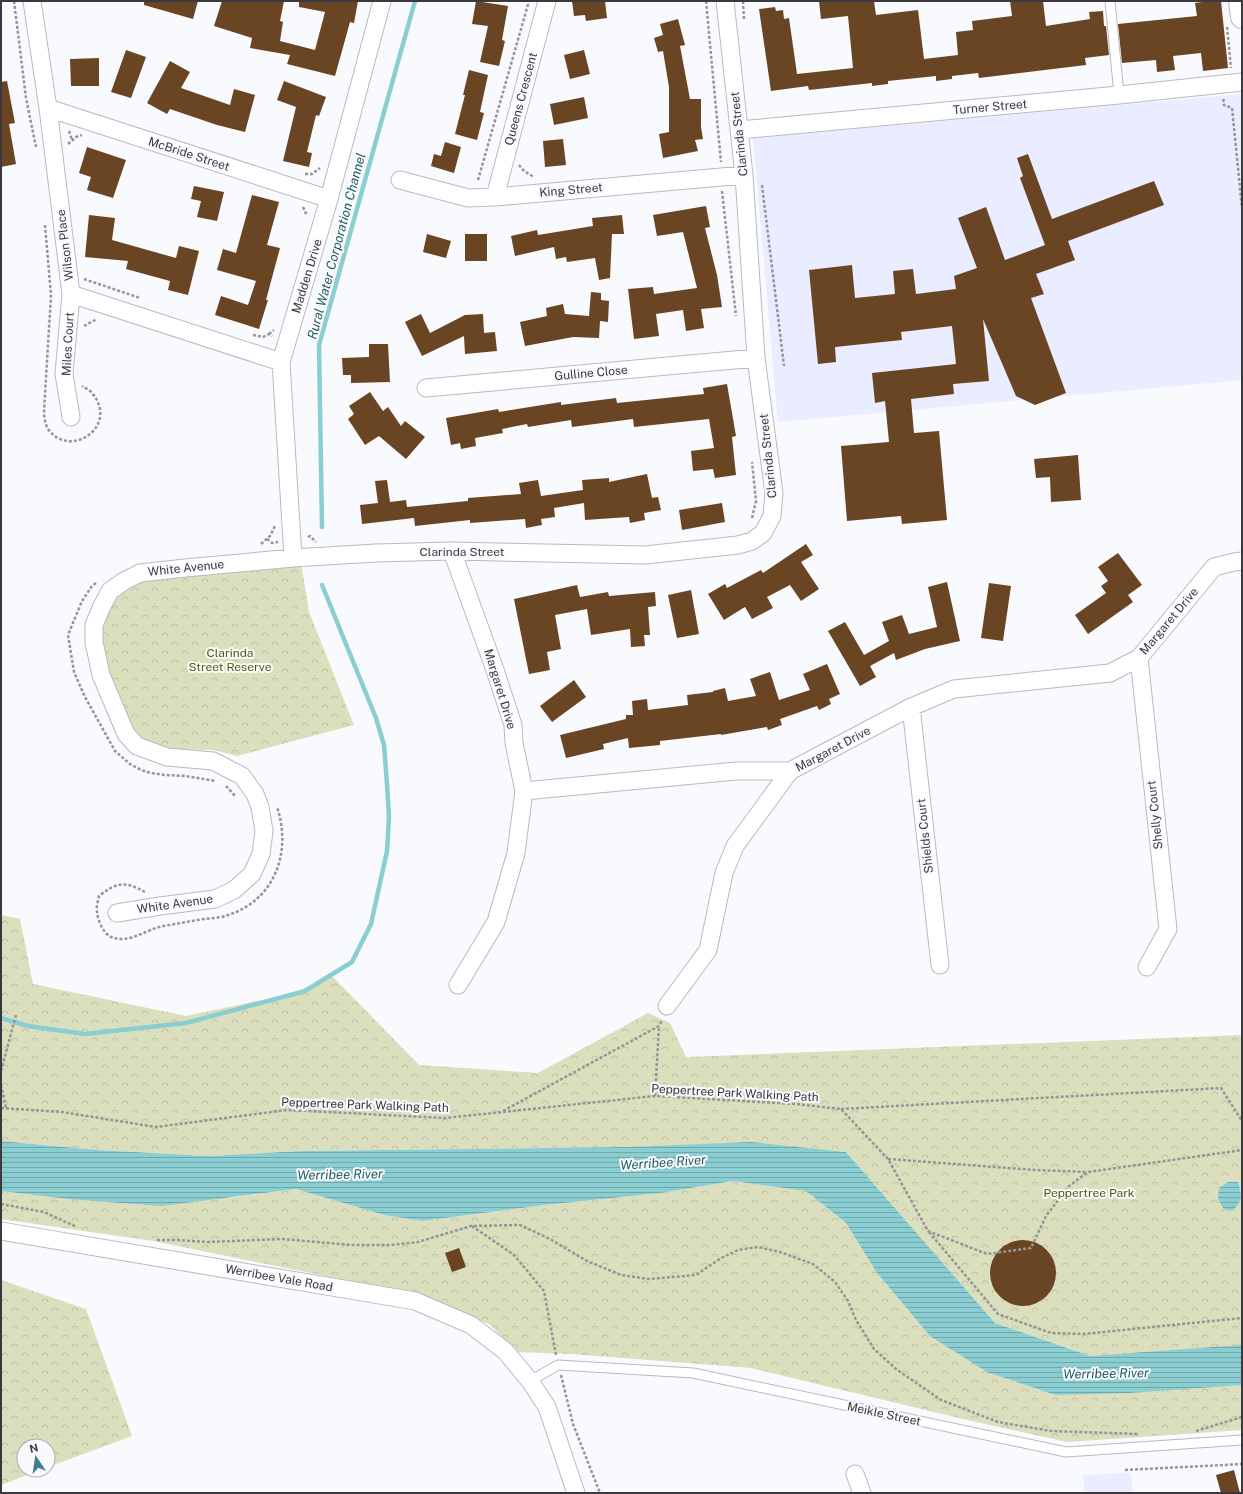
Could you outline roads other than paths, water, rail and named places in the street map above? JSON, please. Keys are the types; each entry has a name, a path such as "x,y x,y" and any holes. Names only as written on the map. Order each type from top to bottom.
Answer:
{"main road":[{"path":"1234,20 1240,1"}],"street":[{"name":"Wilson Place","path":"32,1 48,108 71,294 278,360"},
{"name":"Madden Drive","path":"293,558 278,360 330,199 382,1"},
{"name":"Queens Crescent","path":"495,197 547,1"},
{"name":"Clarinda Street","path":"293,558 452,550 645,555 738,545 752,541 763,533 772,516 774,493 756,358 744,175 725,1"},
{"name":"Turner Street","path":"739,130 1119,95 1242,82"},
{"name":"McBride Street","path":"48,108 330,199"},
{"name":"King Street","path":"400,180 468,198 495,197 744,175"},
{"name":"Miles Court","path":"71,294 64,374 71,417"},
{"name":"Gulline Close","path":"426,388 756,358"},
{"name":"Margaret Drive","path":"452,550 513,725 514,743 524,790 736,772 790,771 911,707 954,689 1110,672 1139,658 1214,567 1242,561"},
{"name":"White Avenue","path":"117,913 215,899 234,890 252,874 261,854 264,832 260,807 255,794 242,776 213,761 167,757 144,749 137,746 126,734 101,675 94,642 94,625 102,606 110,591 124,581 140,573 293,558"},
{"name":"Shelly Court","path":"1139,658 1168,929 1147,967"},
{"name":"Shields Court","path":"911,707 940,965"},
{"path":"667,1006 708,950 724,873 735,846 790,771"},
{"path":"458,985 496,922 516,854 524,790"},
{"name":"Werribee Vale Road","path":"1,1231 415,1301 471,1325 505,1352 530,1381 547,1407 576,1493"},
{"path":"855,1474 862,1493"}],"lane":[{"path":"1110,1 1119,95"},
{"name":"Meikle Street","path":"530,1381 558,1365 693,1373 1066,1452 1242,1440"}],"water":[{"name":"Werribee River","path":"1,1141 97,1150 209,1156 302,1151 626,1147 751,1142 846,1152 995,1323 1090,1356 1242,1345 1242,1385 1129,1393 1056,1395 987,1372 930,1336 877,1273 846,1223 806,1191 733,1181 661,1193 545,1205 422,1221 384,1215 296,1189 161,1206 68,1199 1,1191"},
{"path":"1228,1182 1238,1182 1241,1198 1232,1211 1223,1208 1218,1199 1219,1188"}],"waterway":[{"name":"Rural Water Corporation Channel","path":"322,527 319,345 415,1"},
{"name":"Rural Water Corporation Channel","path":"1,1018 28,1026 85,1034 186,1023 305,991 352,962 371,924 387,851 389,817 384,745 376,718 322,585"}],"park label":[{"name":"Clarinda Street Reserve","path":"230,660"},
{"name":"Peppertree Park","path":"1089,1193"}]}
